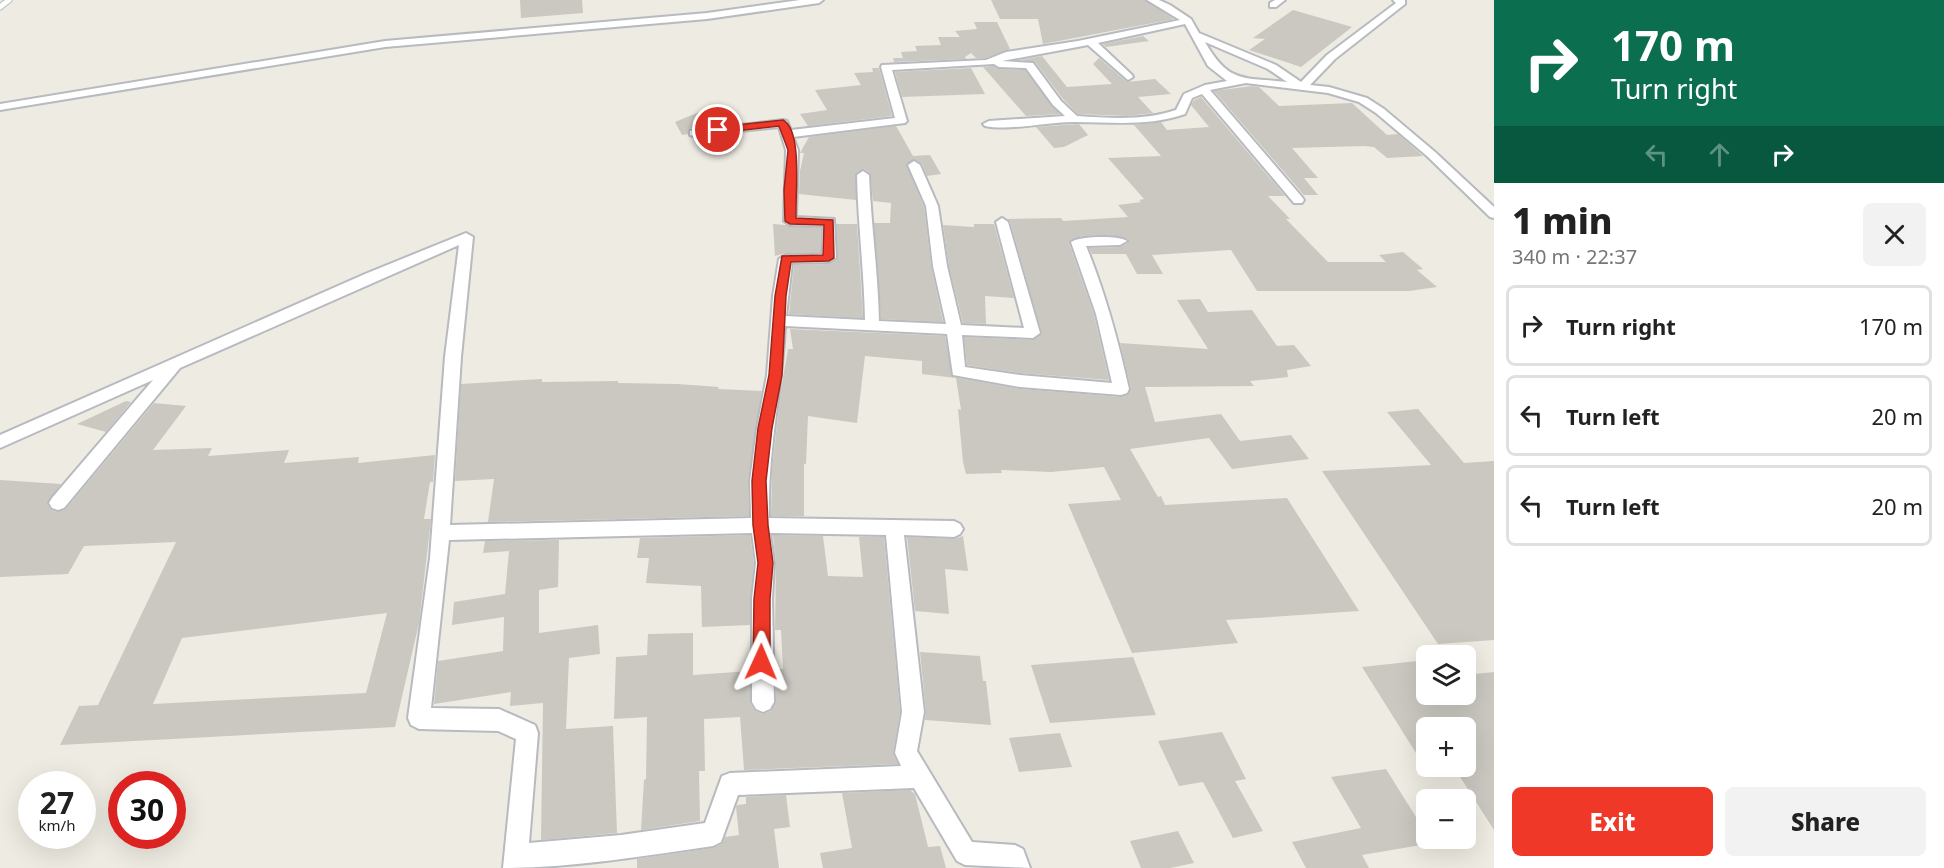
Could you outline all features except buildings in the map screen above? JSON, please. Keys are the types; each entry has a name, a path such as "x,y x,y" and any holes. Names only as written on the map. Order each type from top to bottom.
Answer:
{"street":[{"path":"0,107 385,44 707,16 819,0"},
{"path":"1151,0 1167,7 1188,21 1212,64 1229,78 1346,93 1372,105 1431,154 1494,214"},
{"path":"1302,87 1331,57 1402,2 1397,0"},
{"path":"787,134 901,121 886,67 988,63 1006,55 1188,21"},
{"path":"1197,35 1272,67 1302,87"},
{"path":"1090,41 1128,77"},
{"path":"996,60 999,64 1029,65 1057,103 1074,119"},
{"path":"989,124 1074,119 1167,118 1181,112 1188,96 1203,89 1243,81"},
{"path":"1203,89 1238,126 1259,156 1298,200"},
{"path":"694,133 783,123 792,150 789,190 790,221 829,222 829,258 786,259 780,296 776,375 765,428 759,481 760,525 765,563 762,599 763,702"},
{"path":"914,165 932,206 938,237 939,266 954,328 958,371 1020,381 1121,389 1113,347 1095,282 1078,242 1120,241"},
{"path":"862,175 865,226 871,268 872,325"},
{"path":"780,321 1033,333 1002,222"},
{"path":"0,442 370,277 466,237 453,357 441,533 419,718 499,720 527,733 515,862 713,834 730,784 918,777"},
{"path":"58,503 177,363"},
{"path":"441,533 760,525 954,529"},
{"path":"894,528 913,712 906,753 918,777 965,852 1015,857 1018,868"}],"lane":[{"path":"0,7 9,0"}],"route":[{"path":"718,130 783,123 792,150 789,190 790,221 829,222 830,234 829,258 786,259 780,296 776,375 765,428 759,481 760,525 765,563 761,662"}]}
